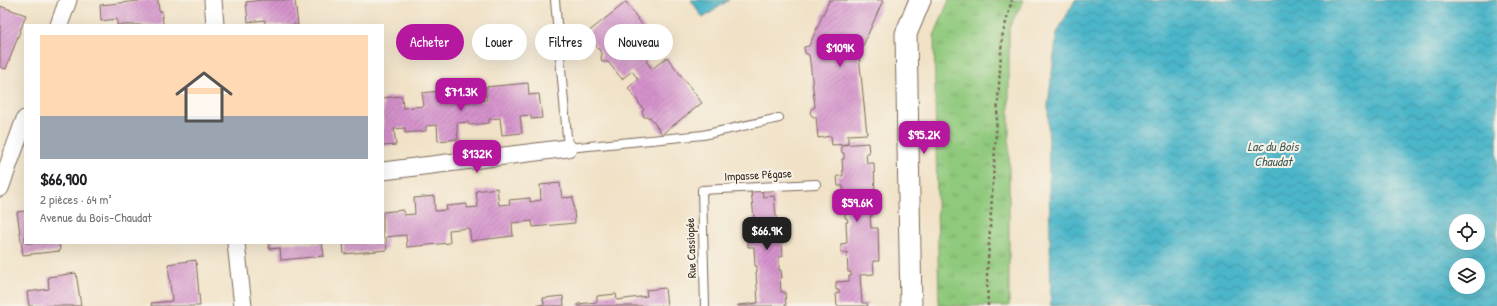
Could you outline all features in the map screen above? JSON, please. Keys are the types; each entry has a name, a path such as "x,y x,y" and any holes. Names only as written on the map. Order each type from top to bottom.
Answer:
{"street":[{"path":"59,24 68,0"},
{"path":"213,0 215,24"},
{"path":"911,306 906,34 920,0"},
{"path":"0,188 24,122"},
{"path":"384,172 568,148"},
{"path":"236,244 243,306"}],"lane":[{"path":"555,0 568,148 703,135 779,118"},
{"name":"Impasse Pégase","path":"702,190 816,184"},
{"name":"Rue Cassiopée","path":"702,190 705,306"}],"path":[{"path":"988,306 987,276 1002,37 1012,0"}],"green space":[{"path":"949,0 1024,0 1009,27 1009,306 939,306 934,36"}],"water":[{"path":"691,0 729,0 703,18"},
{"name":"Lac du Bois Chaudat","path":"1075,0 1497,0 1497,306 1051,306 1048,105 1057,33"}],"building":[{"path":"158,0 159,11 162,11 163,24 117,24 117,19 101,21 100,5"},
{"path":"262,0 295,0 298,24 265,24 265,20 248,22 246,2"},
{"path":"828,0 883,0 859,55 867,134 848,135 848,144 832,145 831,136 818,138 816,117 813,117 810,113 811,109 815,107 809,55 805,53 804,47 809,46 829,1"},
{"path":"626,2 642,24 604,24 604,60 647,60 646,61 652,69 663,60 669,60 702,103 662,134 650,117 644,117 642,111 644,110 628,88 638,79 632,71 622,79 608,62 602,62 602,54 596,46 596,26"},
{"path":"0,6 26,15 6,69 0,67"},
{"path":"528,83 529,95 539,94 542,118 531,119 531,115 520,116 522,133 502,135 500,118 489,119 489,123 469,125 468,122 457,123 458,139 438,141 437,125 426,126 426,131 405,133 405,128 394,129 396,145 384,146 384,98 402,96 403,108 424,106 422,93 465,88 466,102 487,100 485,87"},
{"path":"868,143 869,153 866,153 867,163 874,163 875,193 869,193 870,209 872,208 872,216 870,216 871,228 878,228 879,261 873,261 874,274 860,275 862,303 867,303 868,306 837,306 836,293 839,293 839,290 836,290 836,282 849,281 849,276 851,276 851,272 848,272 847,252 841,253 841,244 847,243 846,222 848,222 847,218 845,218 845,211 847,211 847,207 844,207 843,186 838,186 837,176 843,176 842,159 844,159 844,153 842,153 841,145"},
{"path":"560,183 562,198 573,197 575,223 533,227 532,221 512,223 513,236 471,241 469,228 449,230 450,243 407,247 406,235 386,237 387,250 344,254 343,244 384,244 384,212 403,210 404,215 415,214 414,198 434,196 435,211 447,210 446,206 467,204 467,208 478,207 476,191 497,188 499,205 510,204 509,200 530,198 530,202 541,200 540,185"},
{"path":"751,190 762,190 763,197 774,196 777,225 781,224 783,256 779,257 779,270 781,270 782,278 780,278 781,292 785,292 786,306 738,306 758,303 757,266 755,266 754,247 748,247 748,238 753,237 752,218 754,218"},
{"path":"24,211 24,244 59,244 60,251 23,255 17,212"},
{"path":"269,244 322,244 324,256 281,260 280,248 269,249"},
{"path":"196,260 200,306 152,306 151,303 172,301 168,264"},
{"path":"76,273 81,306 29,306 27,292 49,289 48,277"},
{"path":"665,288 667,306 578,306 578,304 597,302 597,296 616,294 617,300 647,296 646,290"},
{"path":"563,296 564,306 534,306 544,304 543,298"}]}
